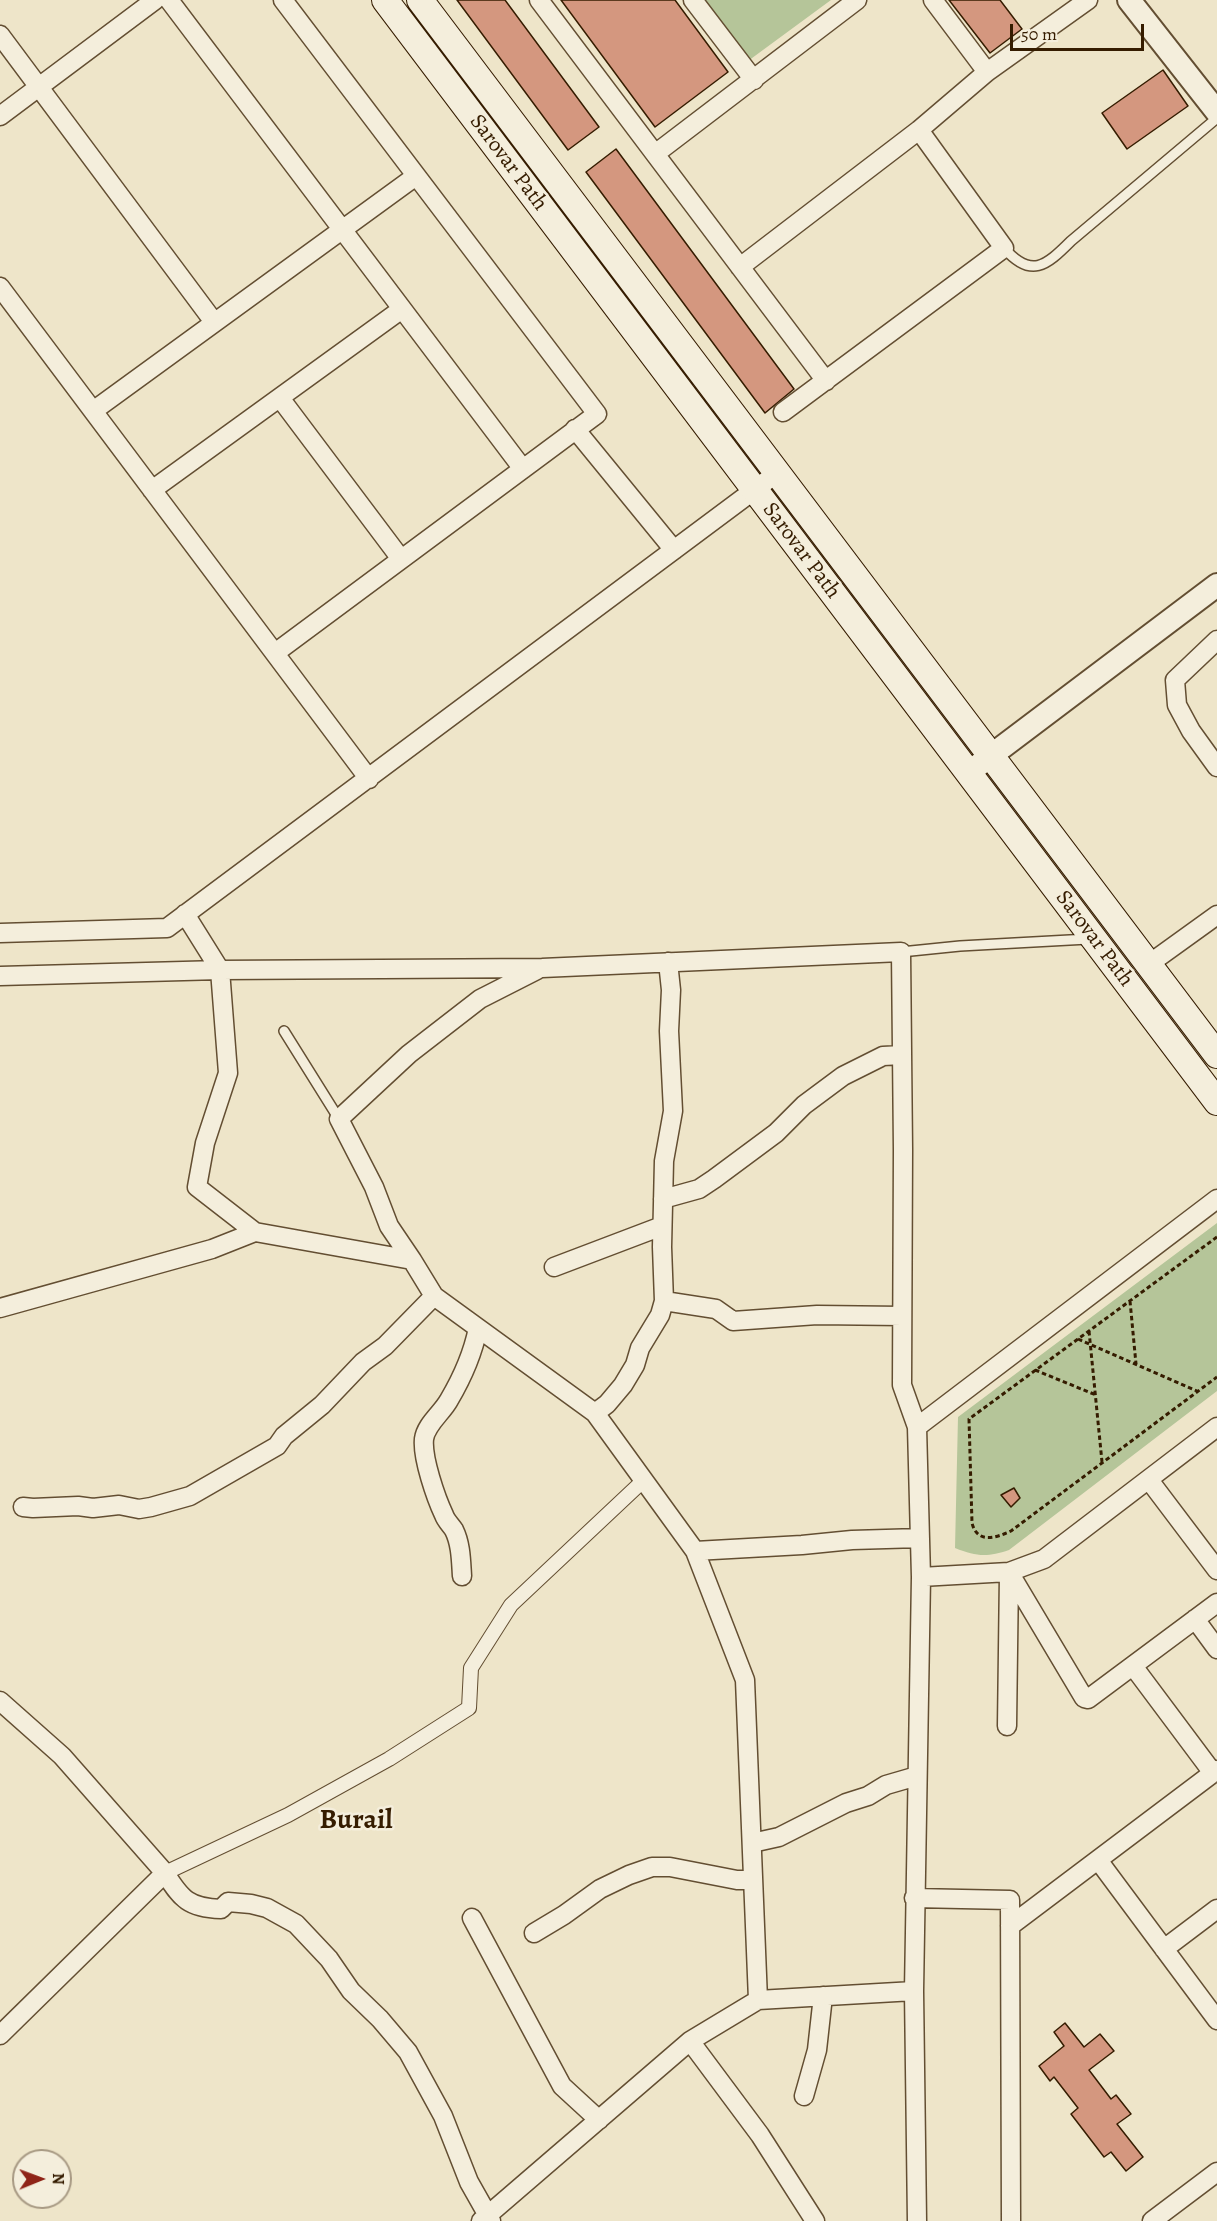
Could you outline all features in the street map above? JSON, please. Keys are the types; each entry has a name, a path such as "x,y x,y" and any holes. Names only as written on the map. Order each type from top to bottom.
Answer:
{"main road":[{"name":"Sarovar Path","path":"384,0 1217,1102"},
{"name":"Sarovar Path","path":"420,0 1217,1055"}],"street":[{"path":"0,116 155,0"},
{"path":"169,0 523,469"},
{"path":"274,653 597,414 283,0"},
{"path":"539,0 826,381"},
{"path":"693,0 754,80"},
{"path":"655,154 857,0"},
{"path":"933,0 987,72"},
{"path":"740,267 919,130 987,72 1088,0"},
{"path":"1129,0 1217,112"},
{"path":"0,34 214,322"},
{"path":"783,412 1004,248 919,130"},
{"path":"93,411 416,176"},
{"path":"0,287 369,778"},
{"path":"152,490 402,309"},
{"path":"280,398 401,560"},
{"path":"575,429 674,550"},
{"path":"0,933 167,928 777,473"},
{"path":"968,773 1217,585"},
{"path":"1217,640 1175,680 1177,705 1191,731 1217,767"},
{"path":"185,914 220,970 228,1073 205,1143 197,1188 255,1232 412,1260"},
{"path":"1149,964 1217,915"},
{"path":"0,976 220,970 542,968 901,952 902,1385 917,1427 921,1577 914,1898 917,2221"},
{"path":"596,1413 623,1385 635,1365 640,1347 660,1315 664,1301 662,1226 664,1161 673,1111 669,1031 671,990 668,962"},
{"path":"542,968 480,999 409,1054 339,1119 374,1187 389,1226 434,1296 596,1413 695,1551 745,1680 758,2000"},
{"path":"663,1199 699,1189 714,1179 776,1133 804,1105 843,1076 884,1056 902,1055"},
{"path":"917,1427 1217,1199"},
{"path":"554,1267 662,1226"},
{"path":"0,1308 212,1249 255,1232"},
{"path":"23,1507 103,1508 119,1505 139,1509 190,1496 277,1446 284,1436 322,1405 363,1362 385,1346 434,1296"},
{"path":"664,1301 716,1309 733,1321 816,1315 902,1316"},
{"path":"462,1576 460,1550 454,1531 445,1518 434,1489 424,1438 448,1403 464,1372 478,1328"},
{"path":"921,1577 1009,1572 1044,1559 1217,1427"},
{"path":"0,2035 165,1873 288,1815 389,1759 469,1708 471,1668 511,1605 644,1480"},
{"path":"1149,1480 1217,1570"},
{"path":"695,1551 852,1540 920,1538"},
{"path":"1009,1572 1084,1698 1088,1699 1217,1603"},
{"path":"1007,1726 1009,1572"},
{"path":"1195,1619 1217,1649"},
{"path":"1010,1926 1215,1772 1133,1666"},
{"path":"0,1701 62,1756 165,1873 179,1895 201,1908 220,1909 228,1902 267,1908 296,1924 329,1959 351,1991 380,2019 408,2052 442,2116 468,2182 487,2219 690,2041 758,2000 914,1991"},
{"path":"752,1843 779,1837 833,1809 868,1796 886,1785 917,1776"},
{"path":"1098,1860 1217,2020"},
{"path":"534,1933 600,1890 629,1875 652,1867 670,1867 736,1880 753,1880"},
{"path":"914,1898 1010,1900 1011,2221"},
{"path":"1164,1948 1217,1909"},
{"path":"472,1918 562,2086 599,2120"},
{"path":"804,2096 817,2050 823,1996"},
{"path":"690,2041 760,2135 815,2221"},
{"path":"1152,2221 1217,2172"}],"lane":[{"path":"1004,248 1014,260 1025,266 1039,267 1056,256 1217,118"},
{"path":"901,952 1094,938"},
{"path":"284,1031 339,1119"}],"path":[{"path":"1217,1237 969,1419 974,1530 984,1538 998,1537 1011,1531 1217,1377"},
{"path":"1130,1301 1136,1364"},
{"path":"1089,1331 1102,1462"},
{"path":"1078,1339 1197,1391"},
{"path":"1035,1371 1096,1395"}],"green space":[{"path":"704,0 831,0 748,61"},
{"path":"1217,1223 1217,1391 1009,1550 982,1555 955,1548 958,1417"}],"building":[{"path":"457,0 505,0 599,127 568,150"},
{"path":"561,0 675,0 728,72 655,127"},
{"path":"949,0 1000,0 1022,29 990,53"},
{"path":"1163,70 1188,106 1127,149 1102,113"},
{"path":"616,149 794,389 765,413 586,172"},
{"path":"1014,1488 1020,1498 1011,1507 1001,1495"},
{"path":"1065,2023 1084,2047 1100,2034 1114,2051 1089,2070 1111,2099 1116,2095 1131,2114 1117,2124 1143,2157 1126,2171 1111,2152 1104,2157 1071,2114 1078,2108 1054,2077 1050,2081 1039,2066 1064,2046 1054,2032"}],"district":[{"name":"Burail","path":"356,1821"}]}
